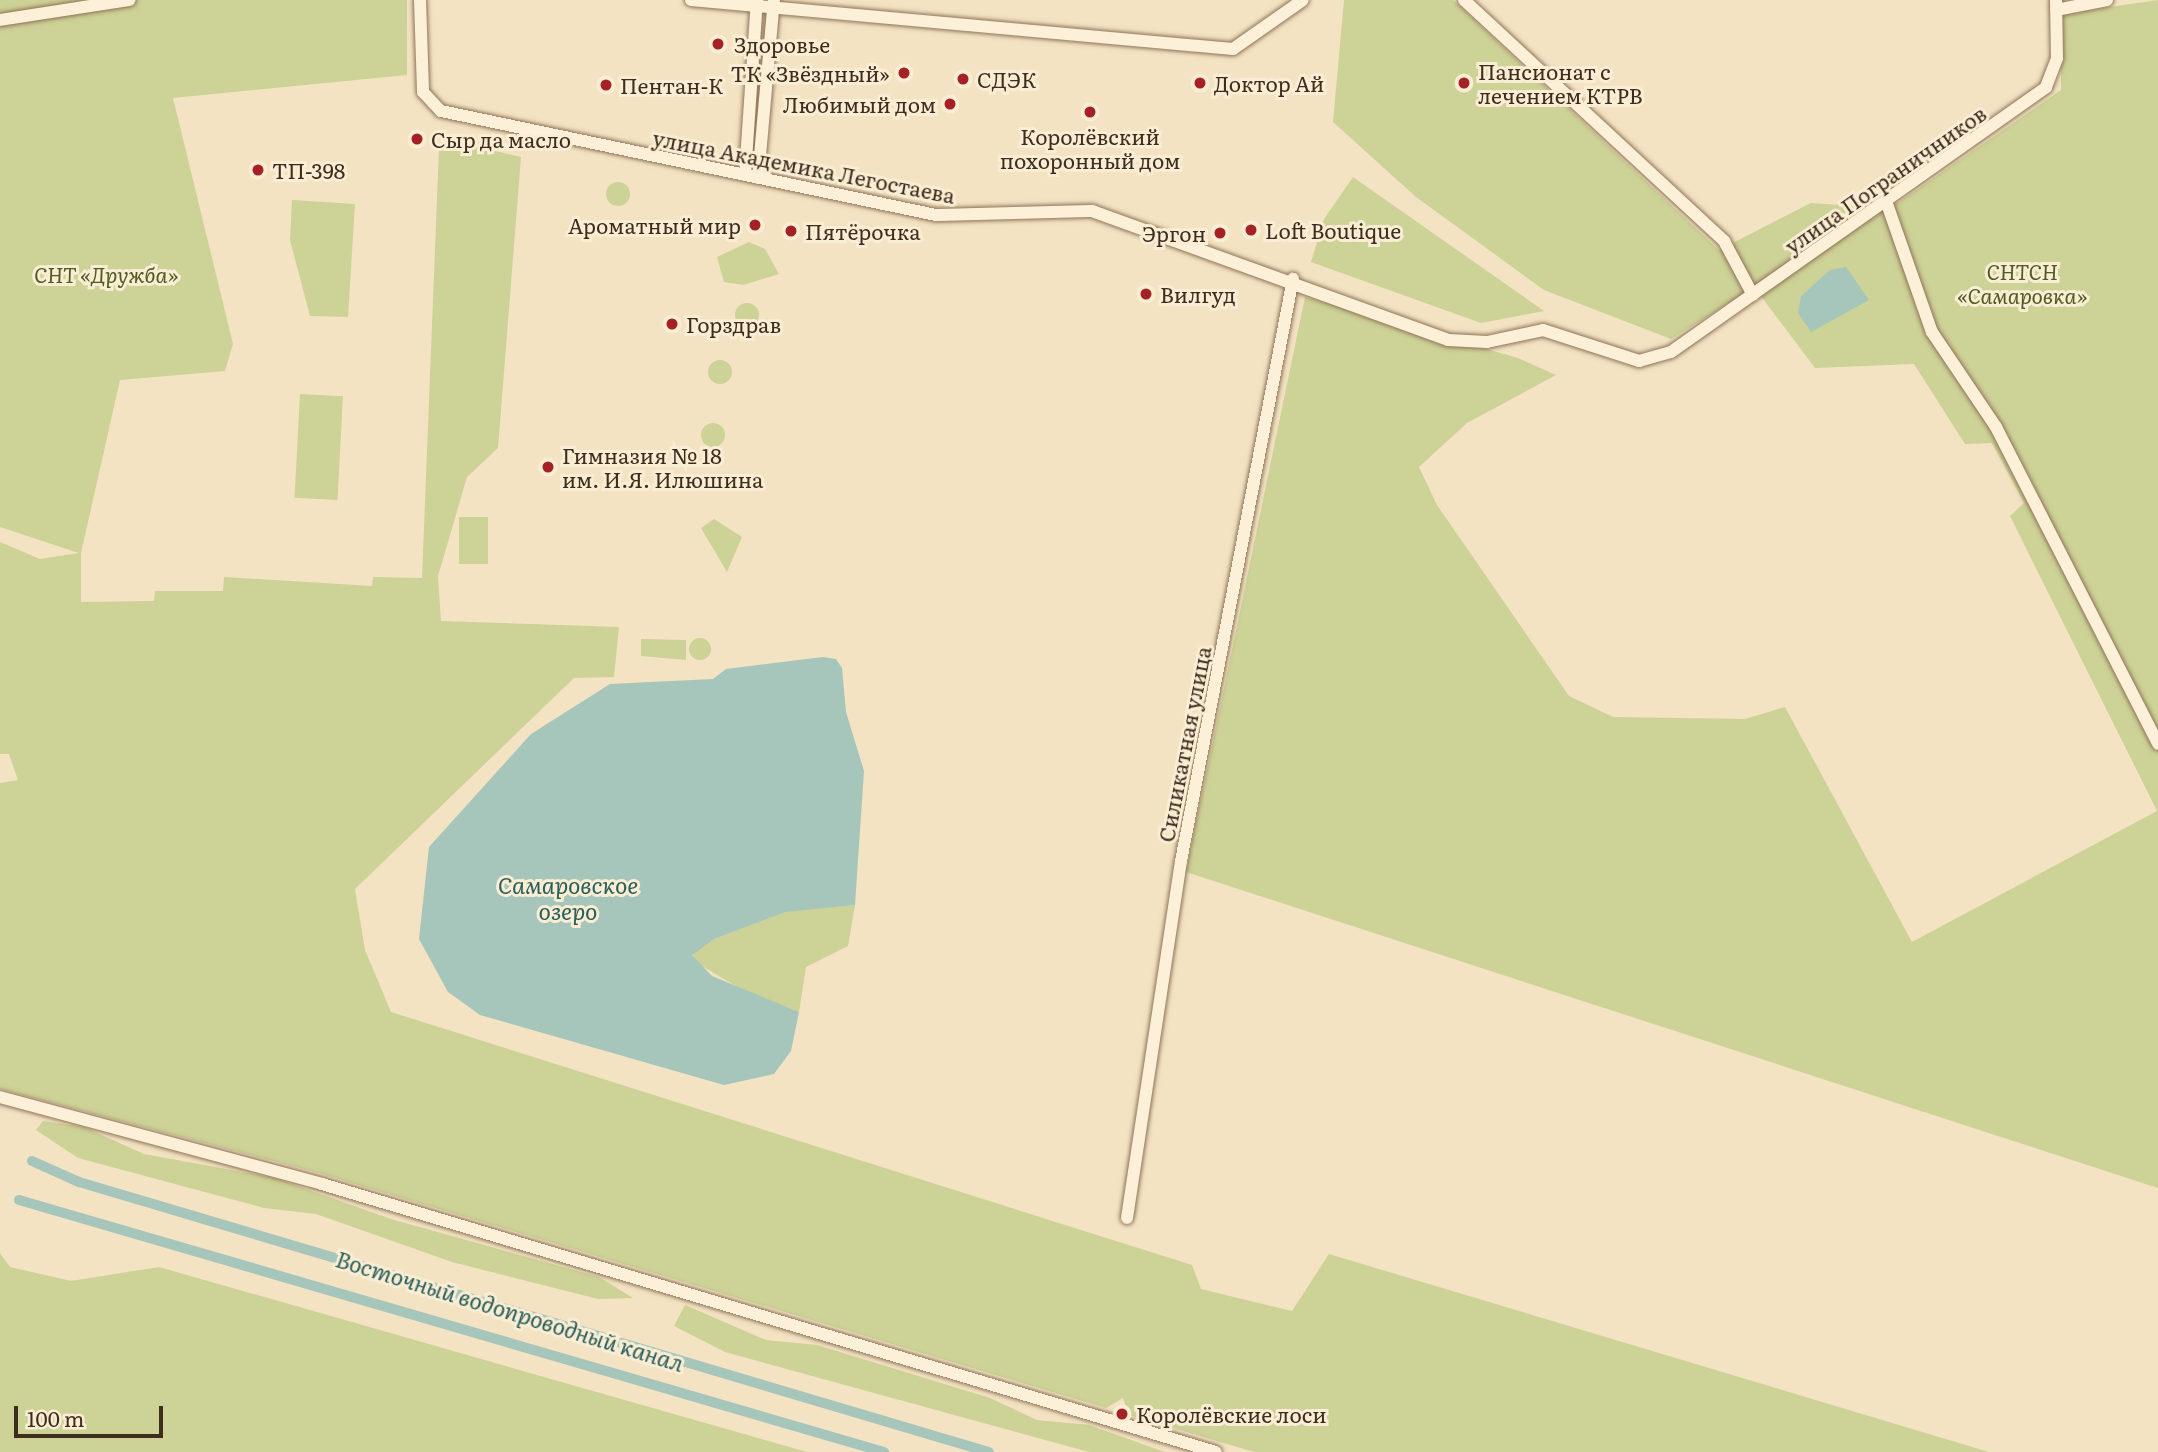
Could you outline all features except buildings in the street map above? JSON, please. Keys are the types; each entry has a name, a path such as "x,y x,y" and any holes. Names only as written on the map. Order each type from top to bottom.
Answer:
{"street":[{"path":"0,20 129,0"},
{"name":"улица Академика Легостаева","path":"421,0 423,92 432,107 936,215 1091,211 1293,279 1457,342 1543,330 1629,360 1671,352"},
{"path":"691,0 774,4 1233,49 1303,0"},
{"path":"1464,0 1724,241 1753,295"},
{"path":"2056,5 2107,0"},
{"path":"751,176 757,3"},
{"path":"751,176 774,4"},
{"name":"улица Пограничников","path":"1671,352 2046,87 2057,58 2056,5"},
{"path":"1886,201 1932,332 1996,427 2158,744"},
{"name":"Силикатная улица","path":"1127,1218 1181,862 1293,279"},
{"path":"0,1097 322,1184 1216,1452"}],"green space":[{"name":"СНТ «Дружба»","path":"0,0 407,0 407,75 173,98 233,344 225,371 120,380 81,553 81,602 154,601 155,591 223,591 224,577 372,586 373,577 422,578 439,148 449,140 521,157 498,448 467,477 438,576 441,621 619,627 614,677 574,678 355,889 365,950 391,1012 1192,1265 1201,1289 1292,1311 1329,1254 1989,1452 1254,1452 1129,1415 1123,1398 1106,1408 315,1172 0,1089 0,783 18,780 9,754 0,754 0,542 40,559 79,553 0,527"},
{"name":"СНТСН «Самаровка»","path":"1344,0 1453,0 1719,250 1811,203 1885,208 1896,204 2061,90 2061,14 2158,0 2158,1188 1186,872 1305,297 1518,358 1556,375 1467,423 1419,467 1437,505 1569,696 1613,717 1745,719 1785,707 1912,942 2157,811 2010,516 2024,503 1992,443 1965,444 1914,364 1815,368 1754,287 1671,339 1544,290 1416,197 1333,122"},
{"path":"1353,177 1544,311 1481,323 1311,262 1324,219"},
{"path":"618,182 629,189 630,194 623,205 618,206 607,199 606,194 613,183"},
{"path":"292,200 355,204 348,317 310,316 290,240"},
{"path":"749,242 765,249 779,274 743,285 724,282 717,257"},
{"path":"747,303 756,306 759,315 756,324 747,327 738,324 735,315 738,306"},
{"path":"720,360 729,363 732,372 729,381 720,384 711,381 708,372 711,363"},
{"path":"300,394 343,396 337,500 295,498"},
{"path":"713,423 724,430 725,435 718,446 713,447 702,440 701,435 708,424"},
{"path":"459,517 488,517 488,564 459,564"},
{"path":"714,519 742,537 727,572 701,528"},
{"path":"696,638 704,638 711,645 711,653 704,660 696,660 689,653 689,645"},
{"path":"641,639 686,640 686,660 641,656"},
{"path":"855,905 848,946 806,967 799,1012 744,991 692,960 694,951 714,939 785,911"},
{"path":"43,1121 84,1127 144,1154 275,1178 391,1219 599,1277 633,1298 598,1299 452,1262 316,1214 264,1208 78,1158 36,1130"},
{"path":"0,1253 10,1267 71,1281 159,1267 807,1452 0,1452"},
{"path":"685,1305 766,1340 817,1345 990,1398 1037,1420 1089,1425 1165,1452 1089,1452 725,1352 674,1326"}],"water":[{"path":"1846,267 1869,300 1811,332 1798,313 1801,296 1830,270"},
{"name":"Самаровское озеро","path":"823,657 836,659 842,668 846,712 864,771 855,905 785,912 714,939 692,955 712,976 799,1012 791,1051 774,1074 724,1085 480,1015 448,992 419,939 429,847 531,734 610,684 713,679 726,669"}],"waterway":[{"name":"Восточный водопроводный канал","path":"32,1161 79,1182 989,1452"},
{"name":"Восточный водопроводный канал","path":"19,1200 884,1452"}],"place":[{"name":"Здоровье","path":"718,44"},
{"name":"ТК «Звёздный»","path":"904,73"},
{"name":"СДЭК","path":"963,79"},
{"name":"Доктор Ай","path":"1200,83"},
{"name":"Пансионат с лечением КТРВ","path":"1464,83"},
{"name":"Пентан-К","path":"606,85"},
{"name":"Любимый дом","path":"950,104"},
{"name":"Королёвский похоронный дом","path":"1090,112"},
{"name":"Сыр да масло","path":"417,139"},
{"name":"ТП-398","path":"258,170"},
{"name":"Ароматный мир","path":"755,225"},
{"name":"Loft Boutique","path":"1251,230"},
{"name":"Пятёрочка","path":"791,231"},
{"name":"Эргон","path":"1220,233"},
{"name":"Вилгуд","path":"1146,294"},
{"name":"Горздрав","path":"672,324"},
{"name":"Гимназия № 18 им. И.Я. Илюшина","path":"548,467"},
{"name":"Королёвские лоси","path":"1122,1414"}]}
